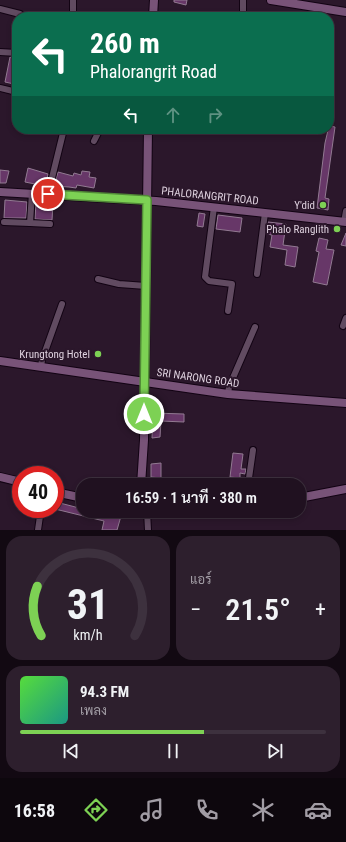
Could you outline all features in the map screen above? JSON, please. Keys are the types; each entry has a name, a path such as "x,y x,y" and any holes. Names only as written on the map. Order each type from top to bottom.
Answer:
{"street":[{"path":"72,0 73,12"},
{"path":"153,12 154,0"},
{"path":"243,0 243,12"},
{"path":"271,0 311,3 346,12"},
{"path":"0,9 12,12"},
{"path":"0,52 12,52"},
{"path":"0,88 12,91"},
{"path":"48,194 63,134"},
{"path":"94,141 98,134"},
{"path":"141,478 144,440 148,134"},
{"name":"PHALORANGRIT ROAD","path":"0,192 147,200 345,222"},
{"path":"30,223 32,193"},
{"path":"214,207 205,277 209,281 232,284 228,312"},
{"path":"345,222 346,211"},
{"path":"257,274 265,213"},
{"path":"4,222 50,224"},
{"path":"98,279 119,284 146,286"},
{"path":"41,367 42,360 62,304"},
{"path":"343,326 346,318"},
{"path":"228,394 229,386 255,327"},
{"name":"SRI NARONG ROAD","path":"0,361 228,394 346,403"},
{"path":"249,478 253,450"},
{"path":"0,477 12,480"},
{"path":"306,497 346,489"},
{"path":"64,494 76,496"},
{"path":"38,530 40,518"},
{"path":"147,518 148,530"}],"building":[{"path":"174,0 187,0 186,5 174,2"},
{"path":"10,57 12,57 12,84 5,82"},
{"path":"335,127 325,198 329,199 328,210 317,208 327,134 334,134"},
{"path":"28,168 48,174 46,184 41,182 40,185 25,182"},
{"path":"0,170 9,171 6,183 0,183"},
{"path":"82,171 90,172 89,177 96,178 94,188 77,185 76,188 54,186 58,172 73,176 74,173 81,175"},
{"path":"5,200 27,202 26,218 4,218"},
{"path":"36,202 53,204 52,220 35,219"},
{"path":"199,213 205,214 203,227 197,226"},
{"path":"218,215 242,218 240,232 216,229"},
{"path":"268,222 286,224 283,245 298,247 295,267 285,265 287,250 270,247 272,235 267,234"},
{"path":"346,233 346,246 341,245"},
{"path":"319,238 328,240 326,249 334,250 327,285 313,282 319,252 316,251"},
{"path":"153,413 184,414 184,422 161,421 160,437 152,438"},
{"path":"233,453 243,454 241,469 246,469 245,474 240,473 240,478 230,477"},
{"path":"161,463 161,478 151,477 151,464"},
{"path":"64,504 76,507 76,514 64,511"},
{"path":"92,518 120,518 117,530 102,530 104,521"}],"place":[{"name":"Y'did","path":"323,205"},
{"name":"Phalo Ranglith","path":"337,229"},
{"name":"Krungtong Hotel","path":"98,354"}],"route":[{"path":"48,194 147,200 144,414"}]}
